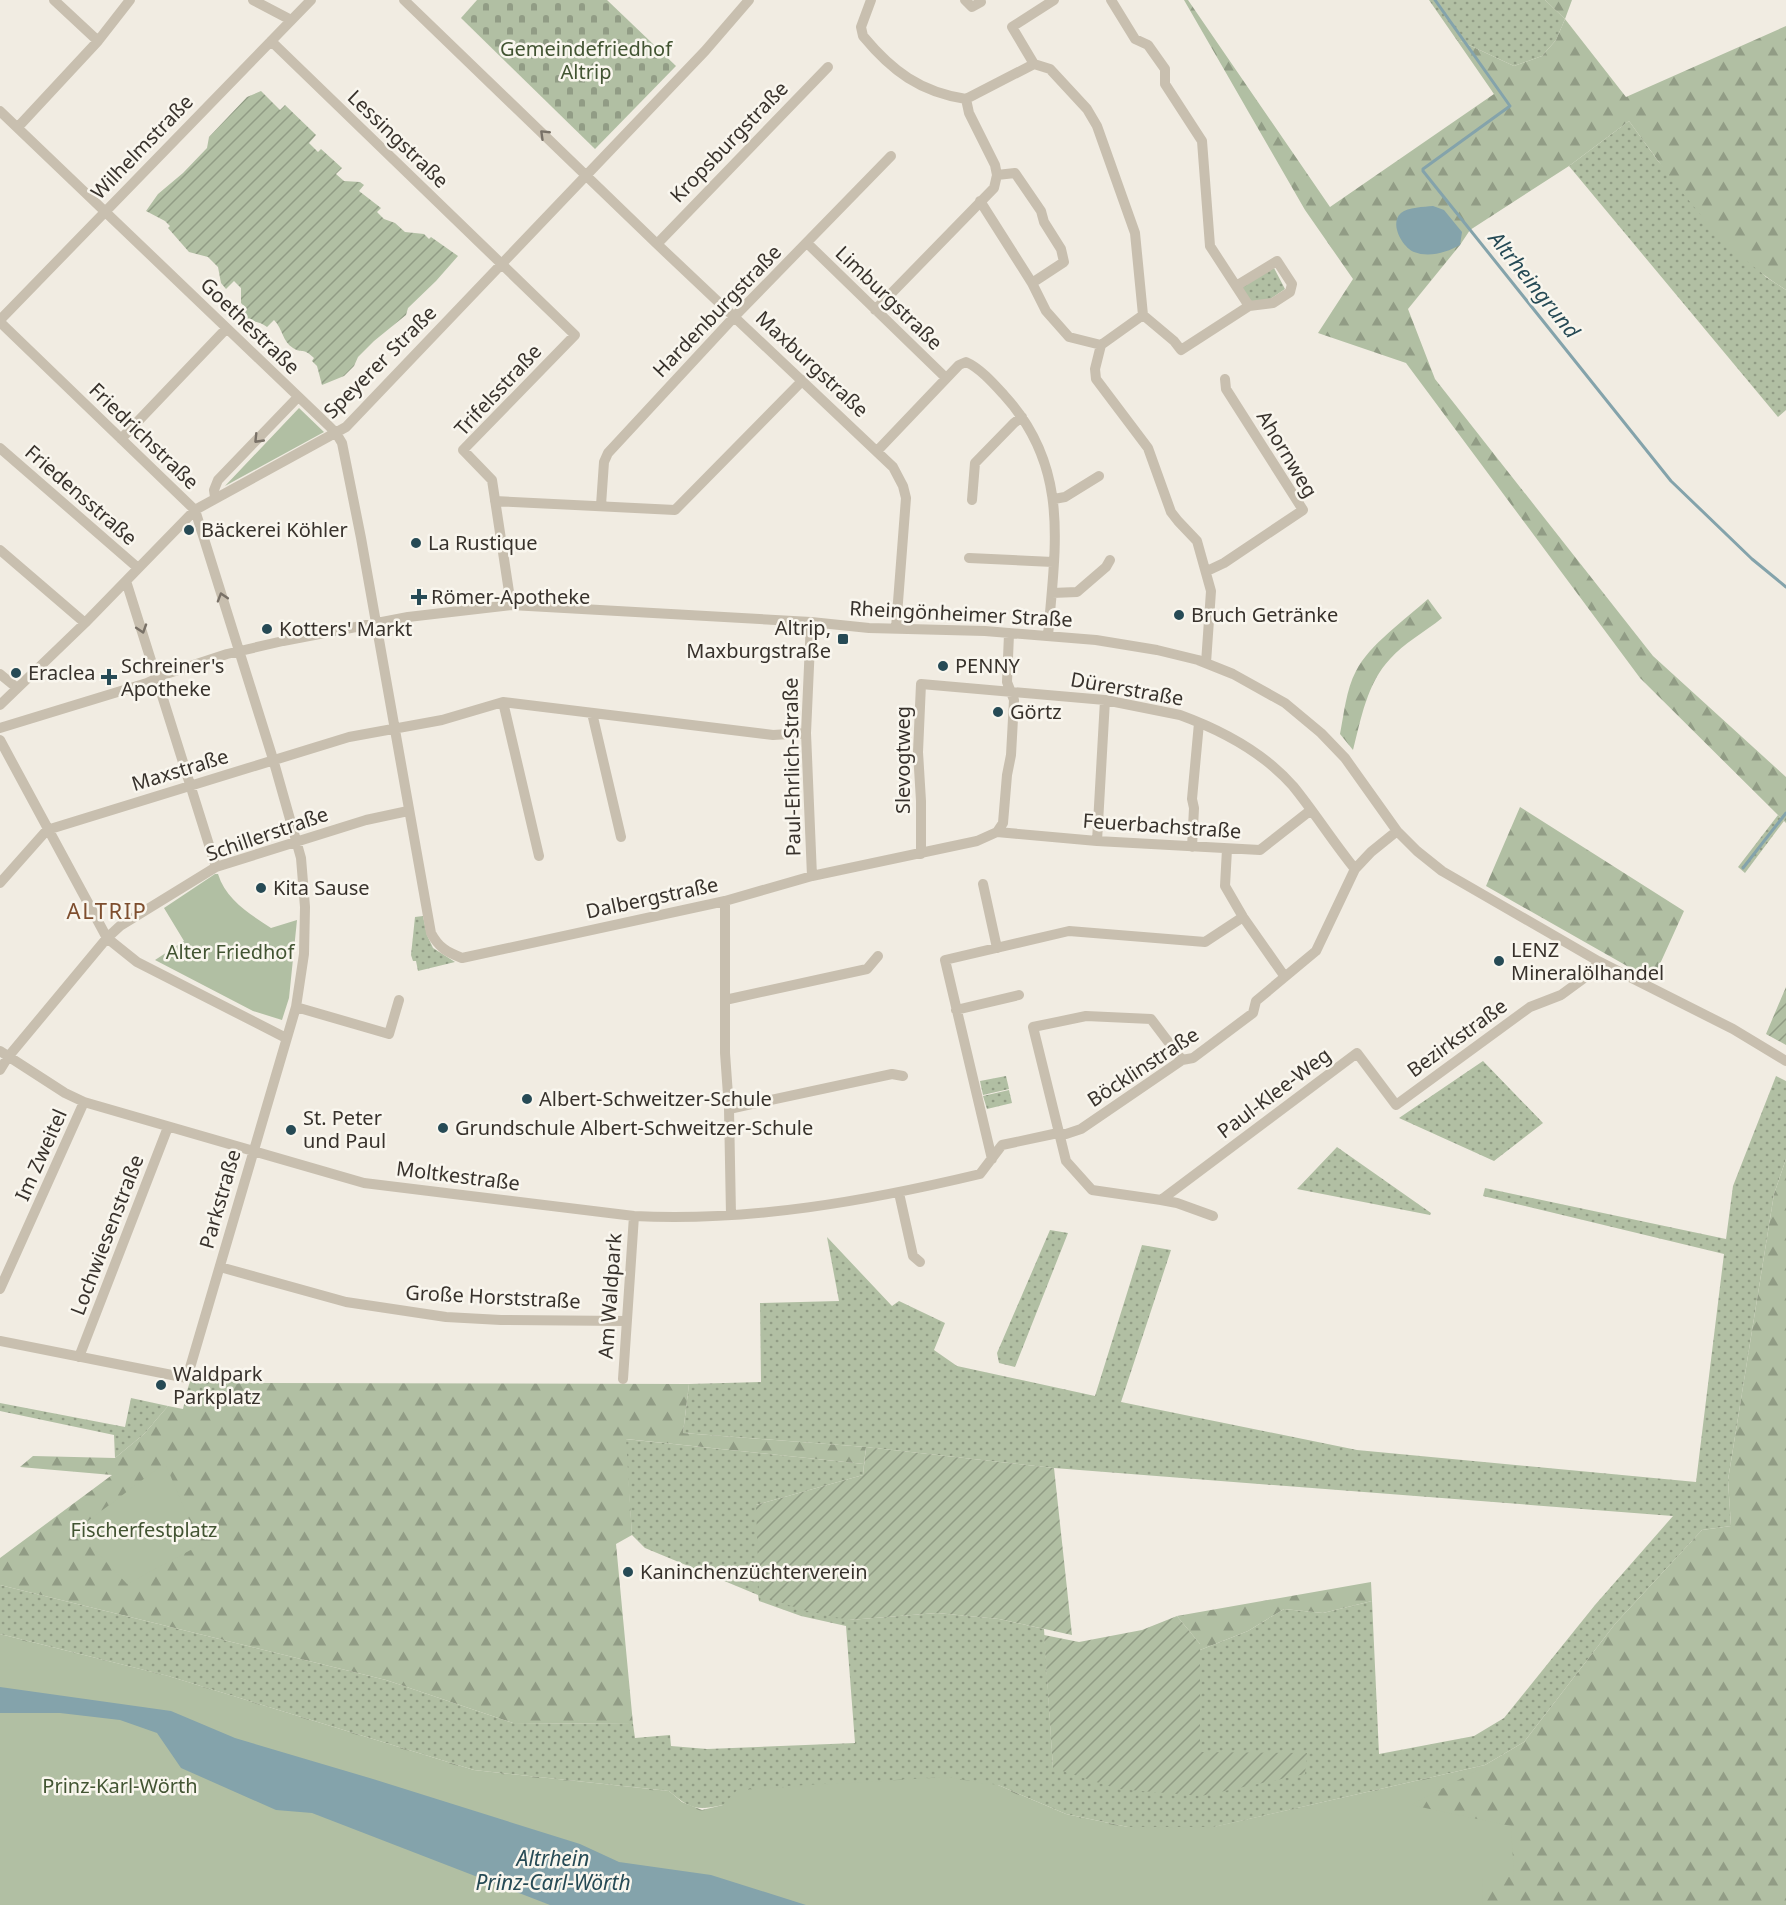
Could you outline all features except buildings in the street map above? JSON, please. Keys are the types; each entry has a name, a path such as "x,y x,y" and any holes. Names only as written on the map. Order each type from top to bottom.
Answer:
{"street":[{"path":"54,0 98,41"},
{"path":"18,128 98,41 130,0"},
{"path":"253,0 291,20"},
{"name":"Wilhelmstraße","path":"0,321 311,0"},
{"name":"Maxburgstraße","path":"404,0 657,244 878,450 893,467 899,476 906,498 896,628"},
{"name":"Speyerer Straße","path":"0,705 85,623 195,510 346,428 500,263 705,51 747,0"},
{"path":"871,0 861,27 863,36 909,80 955,98 966,99 1034,64"},
{"path":"965,0 972,7 981,2"},
{"path":"1054,0 1012,27 1034,64 1050,69 1087,109 1097,126 1135,233 1143,315 1174,341 1181,350 1249,306 1273,303 1290,292 1292,284 1277,261 1236,286"},
{"path":"1111,0 1136,39 1148,45 1166,69 1165,84 1202,141 1210,246 1249,306"},
{"name":"Lessingstraße","path":"271,41 500,263"},
{"name":"Kropsburgstraße","path":"657,244 828,67"},
{"path":"875,310 994,188 998,175 995,165 969,113 966,99"},
{"name":"Goethestraße","path":"0,111 336,433 342,443 347,463 375,623"},
{"name":"Hardenburgstraße","path":"601,505 603,466 608,453 735,316 891,156"},
{"path":"998,175 1015,172 1041,211 1044,222 1061,249 1064,262 1032,283"},
{"path":"980,201 1032,283 1046,311 1069,337 1101,345"},
{"name":"Limburgstraße","path":"807,243 946,378"},
{"name":"Trifelsstraße","path":"500,263 575,335 463,450 492,480 511,605"},
{"path":"1143,315 1101,345 1095,369 1096,379 1148,448 1171,512 1197,541 1211,591 1206,663"},
{"name":"Friedrichstraße","path":"0,321 195,510 298,842"},
{"path":"121,438 226,329"},
{"path":"878,450 959,365 966,362 970,364 1000,390 1022,417 1039,448 1048,472 1054,499 1052,593 1048,636"},
{"name":"Ahornweg","path":"1207,571 1224,563 1304,510 1226,389 1225,379"},
{"path":"495,501 675,510 803,380"},
{"path":"215,498 214,490 218,480 298,397"},
{"path":"972,500 975,463 1022,417"},
{"name":"Friedensstraße","path":"0,448 138,568"},
{"path":"1054,499 1065,497 1099,476"},
{"path":"0,550 85,623"},
{"path":"969,558 1053,562"},
{"path":"1052,593 1077,592 1106,567 1110,560"},
{"path":"126,581 216,867"},
{"name":"Rheingönheimer Straße","path":"0,728 226,654 375,623 511,605 811,622 869,628 1048,636 1126,644 1157,650 1206,663 1261,688 1285,703 1321,733 1345,758 1397,831"},
{"name":"Paul-Ehrlich-Straße","path":"811,622 806,733 812,876"},
{"name":"Dalbergstraße","path":"375,623 431,933 437,944 446,952 462,958 724,901 812,876 977,841 997,832"},
{"path":"997,832 1003,823 1011,755 1014,700 1006,682 1009,634"},
{"path":"0,674 17,688"},
{"name":"Slevogtweg","path":"921,854 918,752 921,684 1010,691"},
{"name":"Dürerstraße","path":"1010,691 1104,700 1180,715 1254,750 1292,785 1355,868"},
{"path":"1096,841 1104,700"},
{"path":"539,856 503,702 773,735 806,733"},
{"name":"Maxstraße","path":"47,830 349,737 442,720 503,702"},
{"path":"592,713 621,837"},
{"path":"1192,847 1194,808 1192,799 1199,723"},
{"path":"0,740 107,938 137,962 286,1038"},
{"name":"Feuerbachstraße","path":"997,832 1096,841 1260,850 1311,810"},
{"name":"Schillerstraße","path":"0,1070 4,1054 120,926 216,867 366,820 408,811"},
{"path":"0,883 47,830"},
{"path":"1397,831 1442,871 1598,961 1733,1029 1786,1061"},
{"name":"Böcklinstraße","path":"898,1193 980,1174 1002,1145 1058,1133 1066,1134 1080,1129 1182,1060 1193,1058 1253,1013 1256,1001 1316,951 1355,868 1397,831"},
{"name":"Parkstraße","path":"0,1341 187,1378 296,1007 304,954 305,907 298,842"},
{"path":"1227,849 1225,886 1243,917 1286,977"},
{"path":"983,884 997,948"},
{"path":"724,901 725,1053 729,1109 730,1215"},
{"path":"992,1159 945,960 1069,931 1205,942 1243,917"},
{"path":"725,1000 867,969 878,956"},
{"name":"Bezirkstraße","path":"1396,1105 1530,1007 1569,990 1591,973 1598,961"},
{"path":"956,1010 1019,995"},
{"path":"296,1007 389,1034 399,1000"},
{"path":"1182,1060 1151,1019 1086,1016 1033,1026 1066,1161 1092,1190 1177,1203 1213,1216"},
{"name":"Paul-Klee-Weg","path":"1161,1200 1357,1053 1396,1105"},
{"name":"Moltkestraße","path":"4,1054 65,1093 84,1102 364,1183 634,1216 670,1218 730,1215 828,1204 898,1193"},
{"path":"729,1109 892,1074 903,1076"},
{"name":"Im Zweitel","path":"0,1289 84,1102"},
{"name":"Lochwiesenstraße","path":"79,1357 168,1127"},
{"path":"898,1193 913,1256 920,1262"},
{"name":"Am Waldpark","path":"623,1379 634,1216"},
{"name":"Große Horststraße","path":"220,1267 346,1302 446,1317 626,1321"}],"green space":[{"name":"Gemeindefriedhof Altrip","path":"477,0 607,0 676,66 595,149 461,18"},
{"path":"1184,0 1188,0 1330,207 1494,94 1456,39 1514,66 1542,56 1556,40 1565,19 1626,97 1786,26 1786,290 1740,255 1719,235 1681,191 1629,121 1569,166 1470,230 1408,309 1435,379 1653,656 1786,777 1786,823 1640,678 1406,363 1318,333 1353,279 1305,210"},
{"path":"1429,0 1545,0 1565,19 1556,40 1542,56 1514,66 1456,39"},
{"path":"1545,0 1572,0 1565,19"},
{"path":"261,91 280,110 285,105 316,135 309,143 318,152 321,149 342,168 336,174 344,181 360,182 364,185 359,191 381,208 377,212 384,219 395,223 405,232 424,234 429,239 431,237 458,256 408,308 406,315 358,357 354,366 344,376 322,385 317,366 312,361 314,358 289,345 274,320 267,327 240,315 246,308 241,303 241,288 234,281 226,289 221,283 218,267 208,257 189,252 168,228 170,226 165,221 146,211 158,194 183,173 207,148 209,137 247,97"},
{"path":"1629,121 1658,161 1766,277 1786,290 1786,410 1778,417 1569,166"},
{"path":"1274,268 1285,289 1266,302 1249,305 1239,287"},
{"path":"299,408 324,432 225,486"},
{"path":"1428,599 1442,618 1401,648 1382,669 1370,690 1353,750 1340,734 1348,694 1356,671 1379,642"},
{"path":"1520,807 1684,911 1654,977 1627,966 1486,886"},
{"path":"1778,815 1784,821 1745,873 1738,867"},
{"name":"Alter Friedhof","path":"218,874 227,891 240,906 271,928 297,920 289,998 282,1020 253,1011 155,960 184,941 164,908"},
{"path":"423,916 427,935 433,948 455,962 418,971 416,961 413,961 411,955 415,917"},
{"path":"1786,987 1786,1045 1766,1034"},
{"path":"1483,1061 1543,1123 1494,1161 1399,1118"},
{"path":"1006,1076 1009,1089 983,1095 980,1081"},
{"path":"1776,1076 1786,1081 1786,1159 1774,1194 1728,1480 1731,1526 1702,1530 1615,1624 1524,1742 1485,1765 1214,1827 1128,1827 1066,1814 998,1785 700,1808 682,1802 669,1791 474,1770 168,1676 0,1634 0,1585 386,1680 513,1723 633,1724 635,1738 670,1735 671,1746 707,1749 855,1743 846,1626 801,1616 759,1601 758,1595 645,1548 632,1535 625,1439 864,1464 863,1475 756,1505 849,1620 937,1613 999,1619 1044,1629 1053,1768 1306,1753 1200,1753 1200,1650 1248,1631 1284,1609 1323,1613 1372,1601 1379,1754 1474,1736 1504,1718 1595,1605 1673,1516 1054,1468 866,1447 683,1433 689,1384 761,1382 760,1303 839,1301 827,1237 892,1306 899,1301 945,1323 934,1350 957,1366 1095,1396 1142,1245 1171,1250 1121,1402 1357,1450 1696,1482 1724,1254 1483,1196 1485,1188 1726,1239 1733,1186"},
{"path":"1009,1090 1012,1103 987,1109 983,1096"},
{"path":"1337,1147 1431,1213 1430,1215 1297,1189"},
{"path":"1786,1159 1786,1905 806,1905 0,1687 0,1634 168,1676 474,1770 669,1791 682,1802 702,1810 723,1805 738,1789 947,1777 998,1785 1066,1814 1128,1827 1214,1827 1485,1765 1524,1742 1615,1624 1702,1530 1731,1526 1728,1480 1774,1194"},
{"path":"1050,1230 1068,1233 1015,1367 999,1363 997,1353"},
{"path":"193,1372 231,1379 219,1397 206,1403 187,1391"},
{"path":"231,1379 251,1383 689,1384 683,1433 866,1447 864,1464 626,1439 632,1535 616,1544 633,1724 513,1723 386,1680 0,1585 0,1558 112,1475 20,1467 33,1456 115,1458 144,1434 168,1406 183,1409 187,1391 206,1403 219,1397"},
{"path":"131,1398 168,1406 144,1434 115,1458 114,1435 0,1411 0,1403 125,1427"},
{"path":"866,1447 1054,1468 1072,1635 999,1619 937,1613 849,1620 803,1610 759,1595 756,1505 863,1475"},
{"name":"Fischerfestplatz","path":"165,1463 200,1545 127,1584 76,1530"},
{"path":"1371,1582 1372,1601 1323,1613 1284,1609 1248,1631 1200,1650 1200,1644 1177,1616"},
{"path":"1177,1616 1200,1644 1200,1752 1307,1753 1305,1774 1201,1796 1118,1789 1053,1768 1044,1635 1079,1642 1142,1630"},
{"name":"Prinz-Karl-Wörth","path":"0,1635 167,1676 474,1771 669,1792 682,1803 701,1811 723,1806 739,1790 947,1777 998,1786 1065,1815 1128,1828 1214,1827 1485,1766 1411,1805 1511,1826 1514,1877 1482,1877 1483,1905 0,1905"}],"water":[{"path":"1433,206 1444,210 1462,232 1460,245 1438,253 1414,252 1405,245 1398,234 1396,223 1398,217 1408,210"},
{"name":"Altrhein Prinz-Carl-Wörth","path":"0,1687 171,1711 235,1738 580,1844 619,1862 711,1875 806,1905 550,1905 312,1813 276,1810 181,1768 157,1733 120,1720 60,1713 0,1713"}],"waterway":[{"name":"Altrheingrund","path":"1435,0 1510,106 1423,171 1671,481 1752,559 1786,587"},
{"path":"1743,868 1786,813"}],"place":[{"name":"Bäckerei Köhler","path":"189,530"},
{"name":"La Rustique","path":"416,543"},
{"name":"Römer-Apotheke","path":"419,597"},
{"name":"Bruch Getränke","path":"1179,615"},
{"name":"Kotters' Markt","path":"267,629"},
{"name":"Altrip, Maxburgstraße","path":"843,639"},
{"name":"PENNY","path":"943,666"},
{"name":"Eraclea","path":"16,673"},
{"name":"Schreiner's Apotheke","path":"109,677"},
{"name":"Görtz","path":"998,712"},
{"name":"Kita Sause","path":"261,888"},
{"name":"LENZ Mineralölhandel","path":"1499,961"},
{"name":"Albert-Schweitzer-Schule","path":"527,1099"},
{"name":"Grundschule Albert-Schweitzer-Schule","path":"443,1128"},
{"name":"St. Peter und Paul","path":"291,1130"},
{"name":"Waldpark Parkplatz","path":"161,1385"},
{"name":"Kaninchenzüchterverein","path":"628,1572"}],"district":[{"name":"ALTRIP","path":"107,911"}]}
